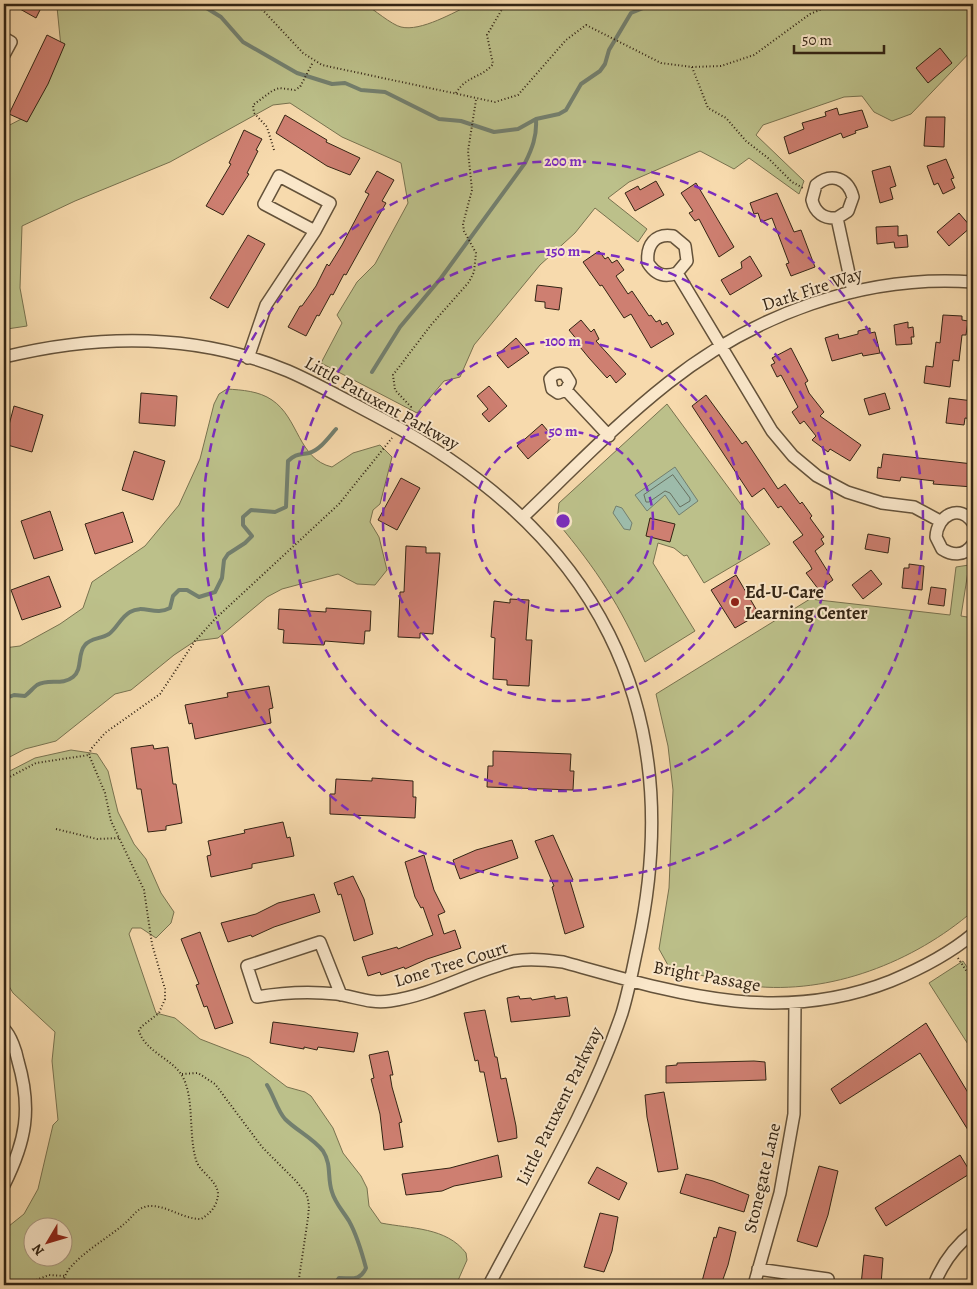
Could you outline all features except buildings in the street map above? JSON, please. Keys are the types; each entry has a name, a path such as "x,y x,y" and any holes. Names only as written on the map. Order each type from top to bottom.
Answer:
{"street":[{"path":"4,38 11,42 4,56"},
{"path":"248,358 261,318 272,294 296,263 315,231 330,202 279,176 264,204 315,231"},
{"path":"828,178 840,179 846,182 853,197 848,211 838,218 822,216 817,212 812,200 812,192 816,185 828,178"},
{"path":"838,218 853,292"},
{"path":"677,273 772,431 793,456 817,476 847,492 882,503 914,507 940,522"},
{"name":"Dark Fire Way","path":"523,517 668,383 721,345 748,330 798,308 853,292 905,284 973,282"},
{"name":"Little Patuxent Parkway","path":"4,357 48,346 79,342 146,340 177,343 248,358 287,371 399,428 460,465 523,517 554,551 600,618 616,647 634,691 643,726 652,794 652,850 643,921 622,1011 592,1086 489,1285"},
{"path":"566,390 609,436"},
{"path":"973,523 965,516 957,513 946,516 940,522 936,537 942,549 956,555 964,553 973,544"},
{"name":"Bright Passage","path":"630,980 686,994 741,1003 796,1003 823,1000 875,987 922,967 973,934"},
{"name":"Lone Tree Court","path":"341,995 320,942 247,966 257,996 310,991 373,1002 408,998 528,959 564,962 630,980"},
{"name":"Stonegate Lane","path":"754,1285 780,1193 794,1114 796,1003"},
{"path":"4,1029 16,1053 23,1079 26,1107 24,1136 18,1158 4,1185"},
{"path":"934,1285 955,1248 973,1232"},
{"path":"758,1269 828,1279 827,1285"}],"path":[{"path":"257,4 303,54 314,62 352,73 456,93 476,100 495,102 518,95 566,40 586,26 661,63 692,67 721,66 754,56 810,14 834,4"},
{"path":"456,93 467,80 489,69 493,64 487,35 505,4"},
{"path":"274,150 267,127 254,112 253,105 279,88 295,90 302,84 314,62"},
{"path":"692,67 708,108 726,118 746,142 768,158 792,182 812,192"},
{"path":"62,1285 77,1261 123,1226 141,1208 155,1207 192,1219 201,1219 213,1209 218,1195 216,1188 197,1162 191,1140 190,1098 181,1074 145,1042 139,1031 141,1027 160,1013 164,999 164,989 152,944 144,890 108,812 105,793 89,755 105,733 160,694 202,634 339,504 409,414 411,407 395,390 394,375 431,325 469,282 476,262 476,253 473,245 464,231 464,218 472,190 468,167 470,133 476,100"},
{"path":"4,780 36,763 89,755"},
{"path":"56,829 97,839 120,838"},
{"path":"952,949 973,981"},
{"path":"181,1074 198,1073 214,1084 262,1147 296,1181 306,1195 308,1218 298,1285"},
{"path":"23,1285 49,1275 66,1276"}],"green space":[{"path":"53,4 365,4 393,23 409,28 428,24 472,4 973,4 973,49 911,114 892,121 874,112 862,96 844,97 763,125 756,135 804,181 799,194 749,158 734,169 700,151 629,182 608,198 647,229 638,242 595,208 575,233 540,265 474,345 460,377 444,381 417,413 321,363 342,323 337,315 357,282 375,264 408,203 401,163 342,137 290,103 273,105 170,162 75,201 22,226 20,288 27,326 7,329 4,332 4,128 27,116 61,47 57,7"},
{"path":"227,389 256,393 272,400 288,417 312,456 321,463 332,467 353,453 380,445 392,457 380,504 373,510 370,522 379,537 387,570 375,585 357,584 338,574 282,589 267,597 218,638 195,641 174,655 131,690 115,694 56,741 25,749 4,760 4,648 20,646 60,624 83,608 92,582 145,546 179,505 200,459 214,404 219,394"},
{"path":"667,404 770,544 704,583 687,555 684,556 674,548 658,543 653,563 695,631 645,662 607,589 557,522 559,503"},
{"path":"969,565 961,616 973,618 973,911 925,946 898,960 840,980 811,985 751,986 669,967 659,949 669,888 673,790 668,746 656,694 810,599 950,615 956,567"},
{"path":"71,750 97,754 108,771 118,812 134,844 146,859 161,893 174,912 171,923 156,938 141,928 132,928 129,934 156,1013 175,1018 200,1039 249,1058 287,1087 305,1092 311,1096 333,1128 343,1153 361,1176 367,1188 369,1206 381,1223 428,1230 449,1238 466,1253 467,1260 456,1285 4,1285 4,1230 24,1214 38,1189 53,1125 58,1120 52,1061 55,1032 13,993 4,978 4,774 35,758"},
{"path":"963,961 973,976 973,1052 929,983"}],"water":[{"path":"675,467 698,501 679,515 665,495 647,511 635,495"},
{"path":"616,506 622,508 632,523 630,530 624,529 613,513"}],"waterway":[{"path":"200,4 221,17 243,42 297,73 332,84 345,83 361,90 385,92 439,119 461,121 494,132 518,129 536,119 559,114 566,110 581,84 600,71 605,64 609,50 631,13 653,4"},
{"path":"372,372 400,327 441,278 525,163 534,142 536,120"},
{"path":"4,699 14,695 25,696 41,683 69,680 78,670 81,653 85,645 90,641 109,634 130,612 140,609 159,611 170,608 173,596 179,590 187,590 199,597 215,592 222,578 224,560 228,554 252,536 243,525 243,517 251,510 275,512 286,507 288,461 296,455 309,453 317,449 336,429"},
{"path":"267,1085 285,1119 315,1142 326,1156 333,1196 349,1221 359,1244 366,1268 364,1272 356,1278 339,1278 334,1285"}],"place":[{"name":"Ed-U-Care Learning Center","path":"735,602"}]}
